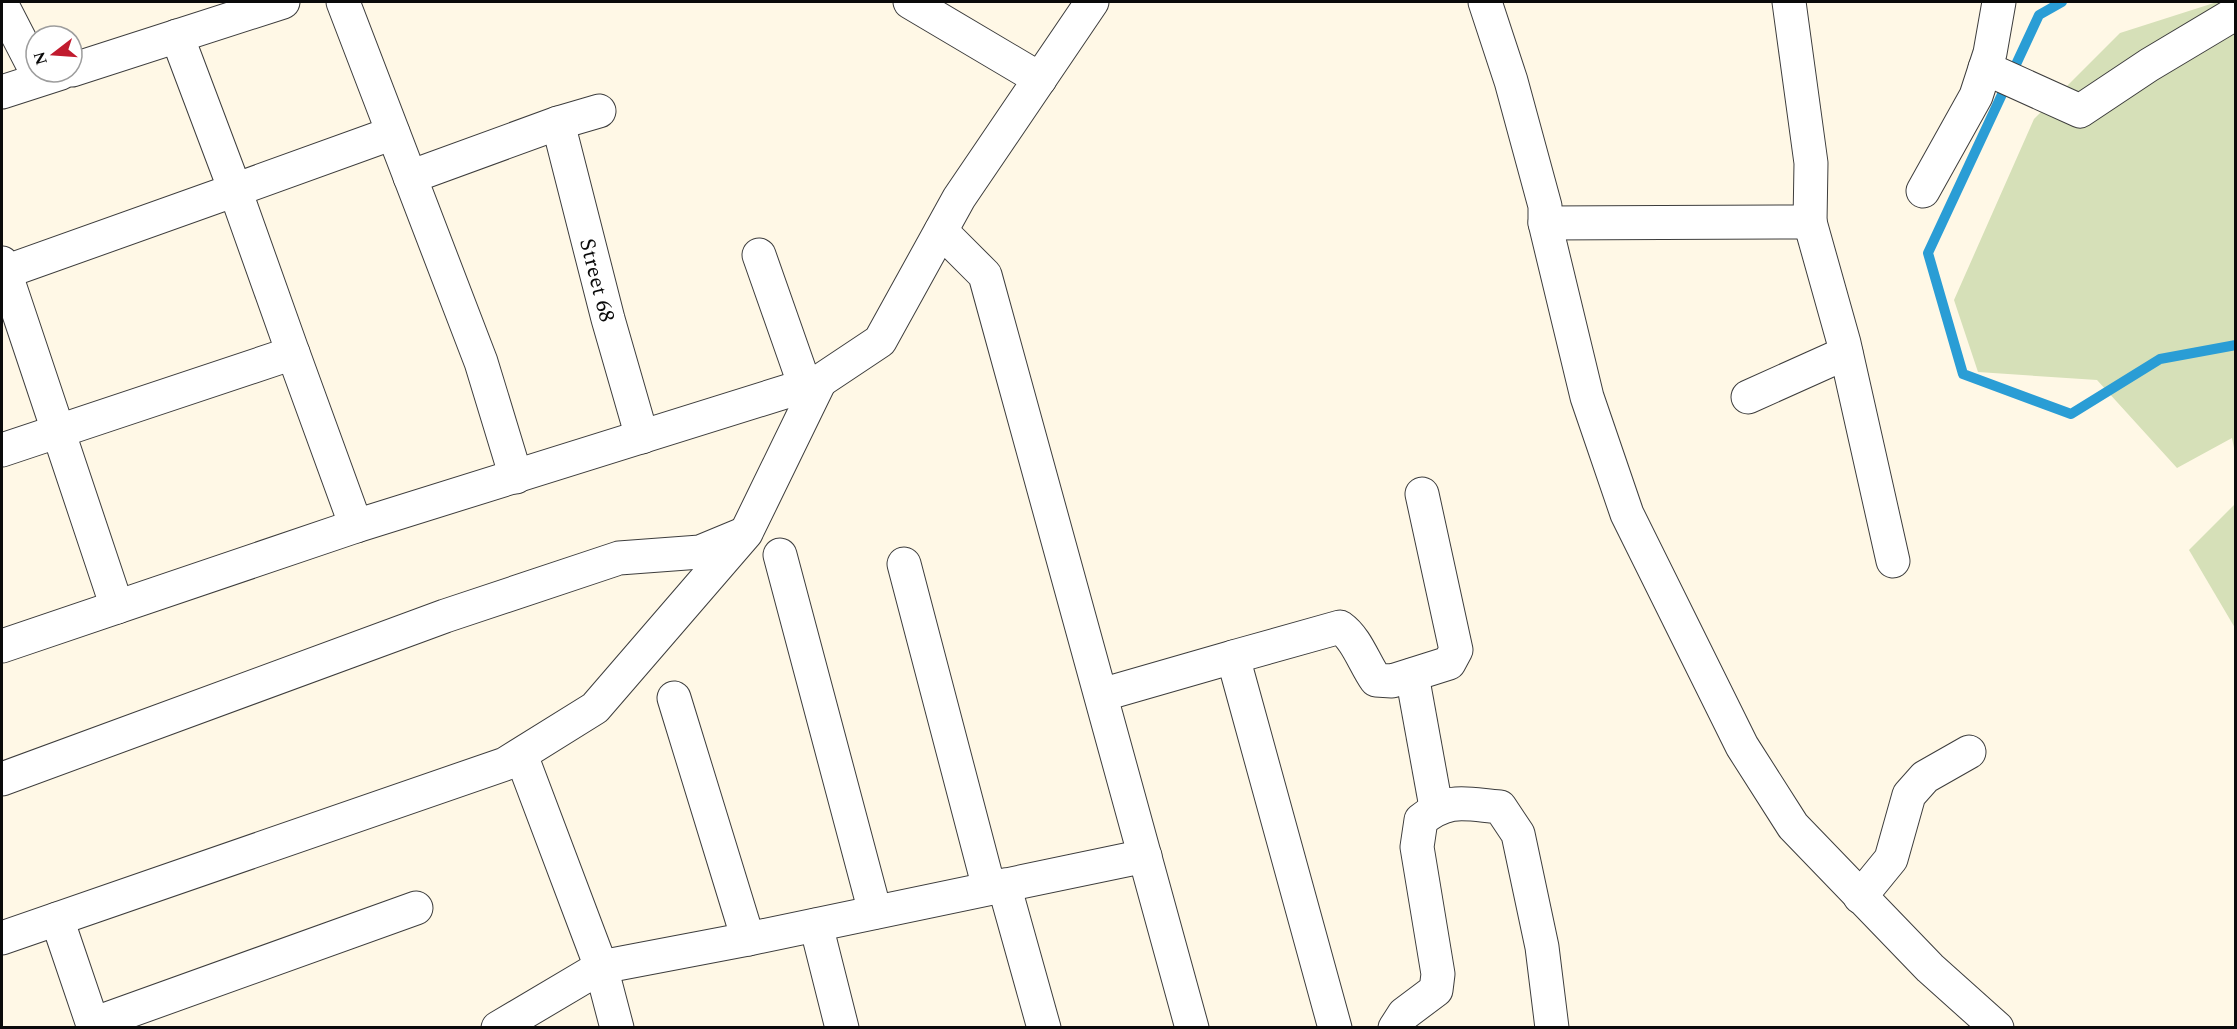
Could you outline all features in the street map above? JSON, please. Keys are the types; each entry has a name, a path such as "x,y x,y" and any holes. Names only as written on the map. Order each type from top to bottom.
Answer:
{"street":[{"path":"84,66 283,2"},
{"path":"343,2 481,362 516,477"},
{"path":"910,2 1040,79"},
{"path":"2,646 356,526 813,384 880,341 959,198 1092,2"},
{"path":"1485,2 1511,81 1545,207 1545,223 1587,397 1627,514 1742,746 1793,826 1929,968 1997,1028"},
{"path":"1789,2 1810,163 1810,222 1846,353 1893,561"},
{"path":"1923,191 1976,96 1985,68 1999,2"},
{"path":"2,5 24,40"},
{"path":"1985,68 2080,111 2149,65 2235,13"},
{"path":"177,36 356,526"},
{"path":"2,92 24,83"},
{"path":"410,177 558,123 599,111"},
{"name":"Street 68","path":"558,123 608,319 642,437"},
{"path":"117,607 3,269 393,133"},
{"path":"1545,223 1810,222"},
{"path":"941,231 985,276 1192,1028"},
{"path":"2,938 505,764 595,708 746,533 813,384 759,255"},
{"path":"2,450 294,353"},
{"path":"1748,397 1846,353"},
{"path":"1101,695 1340,627 1351,635 1363,662 1376,681 1392,681 1449,663 1456,650 1422,494"},
{"path":"2,779 446,616 619,558 700,552 746,533"},
{"path":"780,555 875,912"},
{"path":"904,564 997,887 1044,1028"},
{"path":"1233,657 1335,1028"},
{"path":"1412,675 1436,807"},
{"path":"674,698 748,939"},
{"path":"1860,897 1891,860 1908,795 1925,777 1969,752"},
{"path":"521,755 601,967 617,1028"},
{"path":"1395,1028 1404,1014 1436,990 1438,974 1417,847 1421,820 1436,807 1451,803 1500,807 1518,834 1542,947 1552,1028"},
{"path":"498,1028 601,967 748,939 1145,856"},
{"path":"57,919 94,1026 416,908"},
{"path":"816,925 842,1028"}],"green space":[{"path":"2217,2 2235,2 2235,453 2232,438 2177,468 2097,380 1978,372 1954,300 2034,119 2120,33"},
{"path":"2235,504 2235,628 2189,550"}],"waterway":[{"path":"2062,2 2039,15 1928,253 1963,374 2071,414 2160,359 2236,345"}]}
